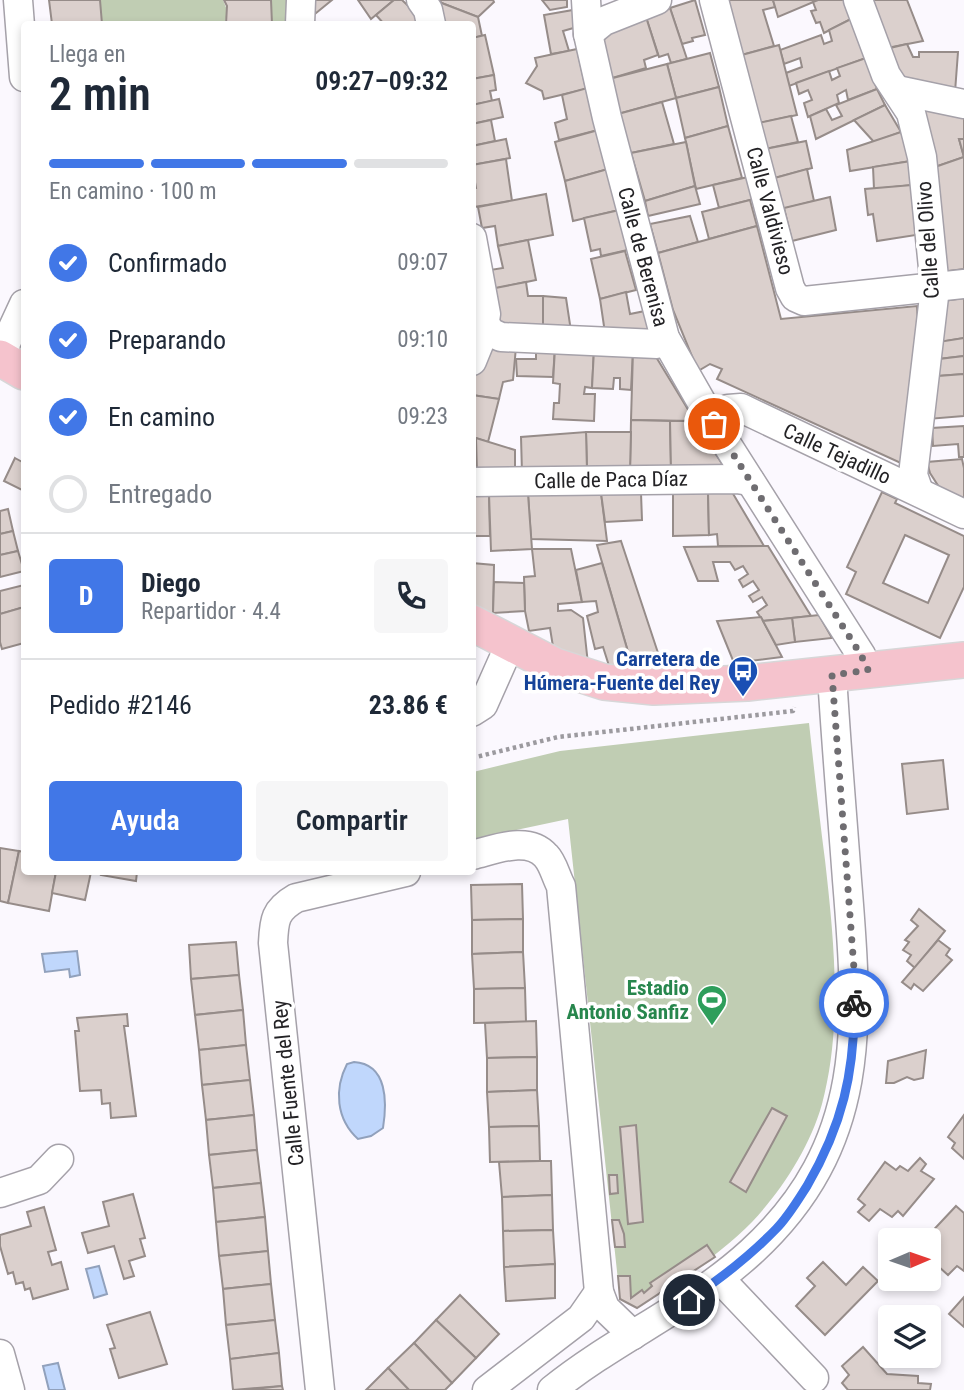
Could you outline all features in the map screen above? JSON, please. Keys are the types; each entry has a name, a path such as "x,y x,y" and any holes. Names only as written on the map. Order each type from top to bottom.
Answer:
{"main road":[{"path":"0,357 21,370"},
{"path":"476,625 555,666 604,682 654,687 690,687 817,676 964,660"}],"street":[{"path":"18,0 21,38"},
{"path":"300,21 301,0"},
{"name":"Calle de Berenisa","path":"586,0 588,34 607,118 665,338 714,424 868,670"},
{"path":"588,34 604,21 657,0"},
{"name":"Calle Valdivieso","path":"714,0 790,288 795,297 804,301 964,284"},
{"name":"Calle del Olivo","path":"858,0 886,75 911,113 920,145 935,288 913,475 919,492"},
{"path":"897,90 964,104"},
{"path":"476,258 484,299 485,325 476,350"},
{"path":"0,357 21,311"},
{"path":"485,325 501,337 657,344 665,338"},
{"name":"Calle Tejadillo","path":"714,424 728,409 741,408 964,514"},
{"name":"Calle de Paca Díaz","path":"476,482 750,481"},
{"path":"476,709 483,705 511,642"},
{"path":"552,1390 720,1279 778,1227 825,1156 839,1119 850,1070 855,1023 854,969 817,676"},
{"path":"476,854 514,845 534,847 547,856 561,886 599,1293 605,1308 633,1335"},
{"name":"Calle Fuente del Rey","path":"320,1390 274,955 274,922 282,906 296,898 393,875"},
{"path":"0,1193 39,1180 59,1159"},
{"path":"720,1279 814,1378"},
{"path":"488,1390 581,1318 599,1293"},
{"path":"558,1337 575,1333 587,1335 603,1355"},
{"path":"0,1354 10,1390"}],"path":[{"path":"476,757 558,737 793,711 817,676"}],"green space":[{"path":"100,0 223,0 227,10 225,21 102,21"},
{"path":"262,0 314,0 314,21 265,21"},
{"name":"Estadio Antonio Sanfiz","path":"809,723 834,952 833,1044 822,1104 794,1167 752,1222 711,1257 637,1308 620,1299 568,819 476,838 476,771 560,751"}],"water":[{"path":"77,951 80,975 70,977 69,969 45,972 42,954"},
{"path":"347,1064 365,1064 373,1070 383,1086 385,1097 383,1128 371,1136 358,1139 345,1122 339,1103 343,1074"},
{"path":"99,1266 107,1294 94,1298 86,1269"},
{"path":"58,1363 65,1390 49,1390 43,1366"}],"building":[{"path":"49,0 100,0 102,21 52,21"},
{"path":"224,0 271,0 272,21 226,21 227,6"},
{"path":"312,0 332,0 310,18"},
{"path":"358,0 394,0 371,19"},
{"path":"394,0 402,0 422,19 381,21 376,15"},
{"path":"542,0 567,0 567,7 550,10"},
{"path":"695,0 705,35 682,44 670,8"},
{"path":"724,0 773,0 775,7 763,10 774,46 738,56"},
{"path":"773,0 818,0 778,17"},
{"path":"846,0 853,18 824,33 820,22 816,23 811,11 816,10 813,2"},
{"path":"869,0 907,0 923,41 887,48"},
{"path":"439,2 494,2 478,17"},
{"path":"439,2 478,17 482,36 476,37 476,21 439,21"},
{"path":"670,8 687,59 671,63 668,54 659,57 646,17"},
{"path":"573,10 577,27 563,31 569,51 551,54 544,15"},
{"path":"646,17 658,55 644,60 646,68 609,79 600,47 607,34"},
{"path":"853,18 866,58 789,86 786,73 802,67 800,58 784,64 780,50 821,35 824,44 832,41 829,30"},
{"path":"485,35 494,75 476,78 476,37"},
{"path":"907,44 913,57 919,57 919,52 958,52 955,92 900,77 890,48"},
{"path":"779,45 797,115 755,124 738,56"},
{"path":"577,49 586,89 544,99 542,91 526,83 537,66 535,58"},
{"path":"710,53 719,87 676,98 667,64"},
{"path":"866,58 877,89 848,100 846,90 837,95 839,103 808,117 804,103 812,100 808,90 799,94 796,83 829,71 832,80 840,76 837,68"},
{"path":"667,64 676,98 618,114 609,79"},
{"path":"494,75 496,90 490,91 492,101 476,104 476,78"},
{"path":"591,87 602,129 559,140 555,123 567,119 562,95"},
{"path":"719,87 728,126 685,138 676,98"},
{"path":"877,89 885,105 816,139 810,116 826,109 832,120 842,116 836,105"},
{"path":"499,99 503,117 476,123 476,104"},
{"path":"662,102 674,144 631,153 618,114"},
{"path":"885,105 901,132 874,142 854,120"},
{"path":"922,106 964,113 964,139 959,139 964,157 935,167"},
{"path":"791,116 798,142 765,149 758,123"},
{"path":"491,120 495,141 476,145 476,123"},
{"path":"728,126 742,178 696,189 685,138"},
{"path":"602,129 612,168 565,181 555,142"},
{"path":"901,132 911,161 850,171 847,150"},
{"path":"506,139 510,158 476,164 476,145"},
{"path":"959,139 964,139 964,157"},
{"path":"806,141 812,168 771,179 765,149"},
{"path":"686,142 695,186 645,201 631,153"},
{"path":"964,157 964,269 941,272 935,167"},
{"path":"506,159 512,201 476,207 476,164"},
{"path":"911,161 912,185 874,189 873,167"},
{"path":"608,169 619,210 573,221 565,181"},
{"path":"807,169 814,201 779,210 771,179"},
{"path":"748,177 754,199 719,208 713,185"},
{"path":"912,185 916,235 877,241 873,214 868,215 865,189"},
{"path":"695,186 700,204 648,216 645,201"},
{"path":"546,194 553,235 498,246 495,226 482,228 478,207"},
{"path":"830,197 836,230 792,241 784,208"},
{"path":"750,200 757,226 709,239 702,212"},
{"path":"624,209 632,249 601,256 600,249 591,251 584,218"},
{"path":"690,216 698,242 658,253 650,224"},
{"path":"757,226 781,319 917,306 918,324 903,464 717,379 722,369 710,364 698,371 673,310 658,253"},
{"path":"528,240 536,280 493,289 490,270 503,268 498,246"},
{"path":"625,251 636,290 600,299 591,259"},
{"path":"526,282 528,296 543,296 543,331 506,332 495,319 490,289"},
{"path":"626,292 630,314 645,311 651,334 605,333 600,299"},
{"path":"543,296 566,298 571,331 543,331"},
{"path":"964,298 964,338 934,343 937,302"},
{"path":"964,338 964,356 939,359 938,342"},
{"path":"491,346 516,347 513,380 503,382 499,399 476,396 476,367 481,353"},
{"path":"536,347 555,348 553,377 517,376 516,359 536,359"},
{"path":"555,348 594,349 592,388 585,387 584,394 595,394 594,421 553,419 554,403 559,403 560,384 553,383"},
{"path":"594,349 633,351 631,390 620,389 620,378 614,378 613,389 592,388"},
{"path":"633,351 653,352 695,421 631,420"},
{"path":"964,356 964,374 938,376 939,359"},
{"path":"964,374 964,416 928,419 938,376"},
{"path":"476,396 499,399 488,442 476,438"},
{"path":"631,420 670,421 671,469 630,470"},
{"path":"670,421 695,421 724,467 671,469"},
{"path":"964,426 964,457 959,457 958,444 933,446 932,428"},
{"path":"586,432 631,432 630,470 587,471"},
{"path":"586,432 587,471 522,473 521,437"},
{"path":"476,438 515,450 515,472 477,473"},
{"path":"15,458 21,461 21,490 4,481"},
{"path":"962,459 964,499 939,487 927,462"},
{"path":"673,492 708,492 709,535 673,536"},
{"path":"708,492 732,492 764,546 718,546 717,534 709,535"},
{"path":"882,492 897,499 895,503 964,536 964,587 940,638 846,594 856,572 847,567","holes":["905,535 949,555 928,603 883,583"]},
{"path":"601,493 607,541 531,539 528,494"},
{"path":"601,493 641,493 642,520 605,522"},
{"path":"476,494 489,494 490,536 476,536"},
{"path":"489,494 528,494 532,549 491,551"},
{"path":"8,509 13,531 0,534 0,511"},
{"path":"13,531 18,551 0,555 0,534"},
{"path":"621,541 663,668 633,669 597,545"},
{"path":"768,546 811,616 763,621 757,612 767,605 762,597 753,602 749,596 759,590 753,581 743,587 739,580 748,574 743,566 735,570 730,562 713,562 718,581 698,581 684,547"},
{"path":"532,549 571,549 582,602 558,604 558,611 571,610 583,618 588,664 554,653 550,628 529,631 525,611 524,577 535,576"},
{"path":"18,551 21,572 0,577 0,555"},
{"path":"476,563 494,565 493,619 476,609"},
{"path":"602,563 633,669 610,669 603,647 595,649 587,616 598,612 596,601 582,602 576,570"},
{"path":"494,582 524,583 525,611 493,613"},
{"path":"21,586 21,608 0,614 0,591"},
{"path":"21,608 21,644 2,649 0,614"},
{"path":"819,615 832,638 795,642 792,618"},
{"path":"761,617 782,657 734,663 717,621"},
{"path":"792,618 795,642 776,645 763,621"},
{"path":"943,760 948,809 907,814 902,764"},
{"path":"0,848 19,851 8,903 0,901"},
{"path":"19,851 21,875 55,875 49,911 8,903"},
{"path":"55,875 90,875 85,900 52,893"},
{"path":"101,875 137,875 136,881"},
{"path":"522,884 523,919 472,920 471,885"},
{"path":"919,909 945,931 915,968 907,961 911,955 903,950 909,942 905,940 918,926 911,920"},
{"path":"523,919 523,952 472,954 472,920"},
{"path":"938,940 950,949 946,955 952,960 923,991 914,984 911,989 902,982"},
{"path":"236,942 239,975 191,979 189,945"},
{"path":"523,952 525,988 474,989 472,954"},
{"path":"239,975 243,1010 195,1015 191,979"},
{"path":"525,988 526,1022 474,1023 474,989"},
{"path":"243,1010 246,1045 199,1050 195,1015"},
{"path":"127,1014 128,1026 124,1026 136,1116 111,1118 110,1103 102,1104 101,1090 80,1091 75,1031 79,1031 77,1018"},
{"path":"536,1021 537,1057 487,1058 485,1023"},
{"path":"246,1045 250,1080 202,1085 199,1050"},
{"path":"926,1050 923,1078 914,1080 907,1077 894,1083 886,1083 888,1061"},
{"path":"537,1057 537,1090 487,1092 487,1058"},
{"path":"250,1080 254,1115 206,1120 202,1085"},
{"path":"537,1090 539,1126 489,1127 487,1092"},
{"path":"772,1108 787,1116 746,1192 730,1182"},
{"path":"254,1115 257,1150 209,1155 206,1120"},
{"path":"964,1115 964,1159 952,1148 955,1143 948,1137"},
{"path":"636,1125 643,1222 628,1224 620,1127"},
{"path":"539,1126 540,1161 490,1162 489,1127"},
{"path":"257,1150 261,1183 213,1188 209,1155"},
{"path":"920,1158 926,1164 921,1171 934,1179 903,1216 898,1211 892,1217 880,1209 869,1221 858,1212 865,1205 858,1199 885,1162 896,1170 900,1166 908,1171"},
{"path":"551,1161 552,1195 502,1197 499,1162"},
{"path":"609,1175 617,1175 618,1193 610,1194"},
{"path":"261,1183 265,1217 216,1222 213,1188"},
{"path":"133,1194 145,1238 140,1239 145,1256 129,1261 134,1276 124,1279 114,1246 88,1253 82,1233 109,1226 103,1202"},
{"path":"552,1195 553,1230 503,1231 502,1197"},
{"path":"956,1206 964,1213 964,1271 957,1266 948,1275 942,1270 942,1228 935,1228"},
{"path":"44,1207 56,1250 48,1252 52,1265 61,1262 68,1289 33,1299 30,1288 25,1290 23,1282 16,1284 13,1272 8,1274 0,1246 0,1235 31,1226 27,1212"},
{"path":"265,1217 268,1251 219,1256 216,1222"},
{"path":"612,1220 619,1220 625,1247 615,1247"},
{"path":"553,1230 555,1264 504,1267 503,1231"},
{"path":"707,1245 715,1257 637,1308 620,1299 618,1276 630,1276 631,1298 642,1290 644,1293 652,1286 650,1283"},
{"path":"268,1251 271,1284 223,1289 219,1256"},
{"path":"823,1262 846,1285 863,1267 878,1281 825,1335 796,1306 815,1286 807,1278"},
{"path":"555,1264 555,1298 506,1301 504,1267"},
{"path":"271,1284 275,1320 226,1325 223,1289"},
{"path":"460,1295 499,1334 476,1358 436,1320"},
{"path":"964,1297 964,1327 949,1314"},
{"path":"150,1312 167,1364 119,1378 110,1349 115,1348 107,1325"},
{"path":"275,1320 279,1353 230,1359 226,1325"},
{"path":"436,1320 476,1358 452,1383 414,1343"},
{"path":"414,1343 452,1383 445,1390 409,1390 388,1368"},
{"path":"863,1347 878,1364 878,1368 887,1374 918,1376 918,1383 931,1384 930,1390 848,1390 842,1383 849,1375 842,1366"},
{"path":"279,1353 282,1386 233,1390 230,1359"},
{"path":"388,1368 409,1390 366,1390"},
{"path":"282,1386 283,1390 244,1390"}],"way so far":[{"path":"714,424 868,670 832,675 854,969 854,1003"}],"place":[{"name":"Carretera de Húmera-Fuente del Rey","path":"743,698"},
{"name":"Estadio Antonio Sanfiz","path":"712,1027"}],"route":[{"path":"689,1300 720,1279 778,1227 825,1156 839,1119 850,1070 855,1023 854,1003"}]}
